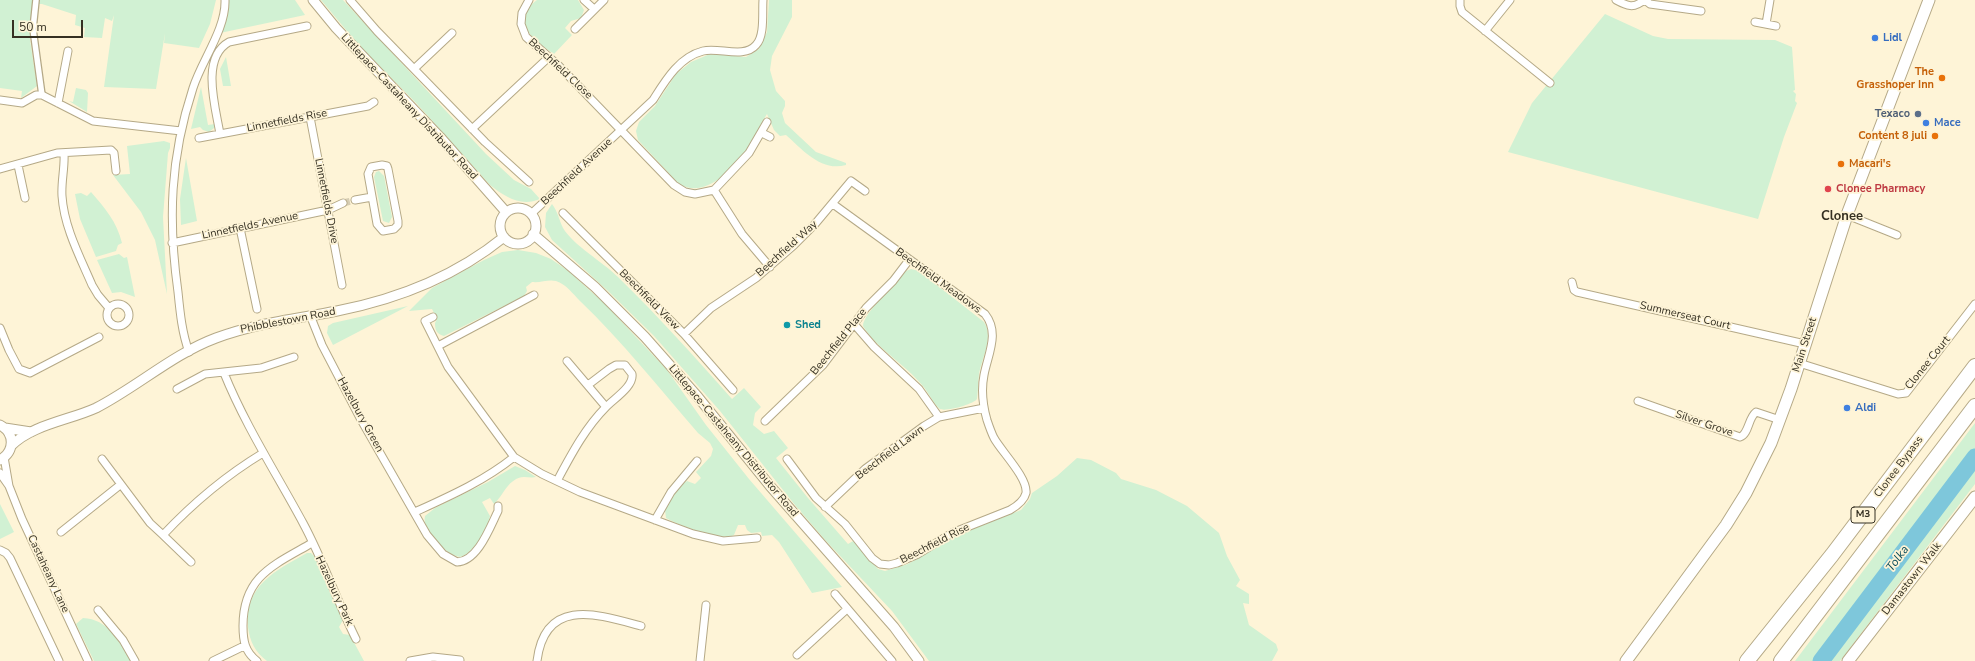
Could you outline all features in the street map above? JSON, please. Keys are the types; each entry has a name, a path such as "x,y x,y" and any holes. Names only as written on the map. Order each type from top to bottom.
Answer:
{"highway":[{"name":"Clonee Bypass","path":"1747,661 1832,555 1975,366"},
{"name":"M3","path":"1781,661 1975,406"}],"main road":[{"name":"Main Street","path":"1626,661 1704,557 1737,508 1754,477 1780,420 1847,214 1929,0"},
{"name":"Damastown Walk","path":"1848,661 1975,497"}],"street":[{"path":"36,0 33,29 42,95"},
{"path":"189,352 182,324 172,242 171,206 175,165 182,131 198,74 223,20 225,0"},
{"name":"Littlepace-Castaheany Distributor Road","path":"313,0 336,28 440,137 506,212"},
{"path":"350,0 377,31 415,68 472,129 529,182"},
{"name":"Beechfield Close","path":"529,0 522,13 522,32 530,42 549,57 622,129 674,185 686,192 695,194 714,190"},
{"path":"584,0 594,9"},
{"path":"575,29 604,0"},
{"name":"Beechfield Avenue","path":"531,214 654,100 666,79 679,65 693,55 712,50 744,52 750,50 758,44 761,34 763,0"},
{"path":"1460,0 1462,12 1550,83"},
{"path":"1485,31 1510,0"},
{"path":"1616,0 1630,6 1638,6 1645,0 1650,4 1701,12"},
{"path":"1766,24 1770,0"},
{"path":"1755,22 1776,26"},
{"path":"220,134 211,77 222,48 229,42 307,26"},
{"path":"415,68 452,33"},
{"path":"58,103 68,51"},
{"path":"472,129 549,57"},
{"path":"0,100 22,103 36,95 42,95 94,122 182,131"},
{"name":"Linnetfields Rise","path":"199,138 368,106 374,102"},
{"name":"Linnetfields Drive","path":"310,117 342,285"},
{"path":"767,122 762,133 740,165 714,190 742,234 770,267"},
{"path":"762,133 770,137"},
{"path":"0,169 64,153 111,150 114,153 116,171"},
{"path":"64,153 65,164 62,194 64,212 92,285 109,308"},
{"path":"18,165 25,198"},
{"path":"385,165 388,169 398,221 398,225 394,229 383,231 378,227 372,197 368,171 371,166 385,165"},
{"name":"Beechfield Way","path":"684,334 710,308 770,267 815,224 851,181 865,191"},
{"path":"355,200 372,197"},
{"name":"Linnetfields Avenue","path":"172,242 328,210 343,203"},
{"name":"Beechfield Meadows","path":"833,204 985,314 991,322 993,334 990,354 984,376 984,408 994,438 1026,487 1026,494"},
{"path":"516,208 527,211 531,214 535,224 533,234 530,239 519,244 513,243 504,237 501,232 500,222 506,212 516,208"},
{"name":"Beechfield View","path":"563,213 684,334 733,390"},
{"path":"1847,214 1897,234"},
{"path":"240,228 257,309"},
{"name":"Littlepace-Castaheany Distributor Road","path":"533,234 595,287 645,337 698,396 775,492 894,627 919,661"},
{"name":"Phibblestown Road","path":"11,446 19,438 31,432 95,408 215,338 249,327 337,311 381,300 420,287 468,263 504,237"},
{"name":"Beechfield Place","path":"765,421 823,365 854,324 910,260"},
{"name":"Summerseat Court","path":"1572,282 1573,287 1577,292 1805,344"},
{"path":"438,346 534,295"},
{"name":"Clonee Court","path":"1799,363 1898,394 1906,393 1975,304"},
{"name":"Hazelbury Green","path":"310,315 322,345 360,418 415,512 427,536 438,550 448,558 462,562 467,559 482,541 498,511 498,506"},
{"path":"434,317 425,321 448,367 514,457 556,481 604,502 655,520 716,540 730,542 757,538"},
{"path":"854,324 874,347 919,389 939,417"},
{"path":"0,328 19,369 30,373 99,337"},
{"path":"177,389 200,376 273,366 294,357"},
{"path":"567,361 606,407"},
{"path":"556,481 586,431 633,378 630,370 625,365 616,365 588,385"},
{"name":"Hazelbury Park","path":"224,373 232,394 263,454 304,524 356,639"},
{"name":"Silver Grove","path":"1638,401 1740,437 1745,434 1752,417 1756,412 1780,420"},
{"name":"Beechfield Lawn","path":"825,507 865,469 895,445 939,417 984,408"},
{"path":"2,459 11,446 11,436 3,426"},
{"name":"Phibblestown Road","path":"3,426 31,432"},
{"path":"163,535 191,506 214,486 263,454"},
{"path":"415,512 479,482 514,457"},
{"name":"Castaheany Lane","path":"2,459 9,486 37,552 88,661"},
{"path":"102,459 120,485 151,524 191,562"},
{"name":"Beechfield Rise","path":"787,459 816,498 855,534 872,558 880,564 889,565 918,554 952,533 1010,510 1018,505 1026,494"},
{"path":"655,520 671,492 697,461"},
{"name":"Castaheany Lane","path":"0,473 9,486"},
{"path":"61,532 120,485"},
{"name":"Hazelbury Park","path":"244,646 243,615 245,602 253,584 265,572 312,543"},
{"path":"0,550 6,553 10,558 59,661"},
{"path":"835,594 892,661"},
{"path":"700,661 706,606"},
{"path":"797,655 847,609"},
{"path":"98,610 119,635 135,661"},
{"path":"537,661 544,634 551,626 566,616 591,614 641,626"},
{"path":"342,630 350,626"},
{"path":"213,661 244,646 257,661"},
{"path":"410,661 433,657 460,660"}],"green space":[{"path":"0,0 216,0 210,24 199,48 164,43 165,33 156,89 104,87 114,15 112,21 105,18 102,38 84,37 85,28 75,25 76,15 42,4 33,4 30,40 37,86 21,98 22,91 0,88"},
{"path":"229,0 295,0 305,15 220,33 227,15"},
{"path":"321,0 343,0 486,154 514,180 531,189 540,199 526,202 514,200 490,185 417,104 357,43"},
{"path":"537,0 578,0 584,10 581,18 571,21 565,28 572,35 554,54 533,37 525,23 525,16 529,8"},
{"path":"769,0 792,0 792,17 772,56 770,70 776,91 785,101 785,106 782,113 785,123 816,152 846,163 846,165 828,165 813,158 786,135 780,136 774,130 767,114 746,152 729,171 713,183 704,187 687,187 678,183 638,140 636,131 639,122 655,106 676,74 691,62 710,54 746,57 759,49 767,32"},
{"path":"1605,14 1653,36 1668,39 1775,40 1792,47 1795,90 1793,91 1796,94 1795,101 1797,103 1784,137 1758,219 1508,152 1532,103"},
{"path":"226,57 231,86 223,86 220,69"},
{"path":"201,87 208,125 215,124 214,128 209,132 200,127 191,129"},
{"path":"76,88 86,90 88,93 87,112 69,101 73,102"},
{"path":"164,141 170,143 163,217 167,294 155,240 141,212 113,175 130,174 127,146"},
{"path":"186,158 197,221 181,225 180,199"},
{"path":"379,171 384,176 392,217 389,223 383,221 374,177 376,172"},
{"path":"91,192 114,222 122,243 118,245 116,251 96,257 80,219 75,194 81,193 87,196"},
{"path":"552,204 563,228 574,241 612,271 633,292 732,399 744,388 761,407 755,413 753,425 764,434 774,431 788,448 776,458 848,544 853,541 878,569 885,571 908,564 958,535 1021,510 1030,499 1032,493 1057,476 1077,458 1091,460 1116,473 1121,479 1156,490 1187,506 1219,533 1227,556 1240,580 1236,586 1249,594 1249,604 1243,603 1249,625 1276,644 1278,650 1272,661 929,661 892,611 826,541 795,505 720,411 654,336 608,291 552,240 545,227 546,213"},
{"path":"518,250 536,253 551,259 567,270 605,304 667,370 706,425 749,479 842,587 812,593 779,542 772,535 762,536 761,532 751,533 747,530 745,525 738,525 734,535 728,537 710,535 680,525 666,518 665,510 679,487 687,481 695,484 701,478 696,472 711,456 713,449 710,443 698,433 611,332 563,284 556,281 532,282 526,287 527,291 524,296 444,336 436,330 435,323 437,319 432,309 409,311 432,288 502,252"},
{"path":"119,254 124,258 127,257 135,297 121,292 112,293 97,260"},
{"path":"911,269 919,271 984,322 987,328 988,341 979,374 977,399 971,403 954,408 943,410 940,409 915,377 883,349 863,326 864,320 874,306 906,271"},
{"path":"408,306 333,345 327,333 328,326 333,323"},
{"path":"1975,423 1975,484 1840,661 1795,661"},
{"path":"515,466 536,477 524,477 514,480 494,504 490,498 482,502 490,516 483,534 475,546 465,555 460,557 448,552 442,547 427,528 425,516 435,508 488,482"},
{"path":"0,504 14,532 0,539"},
{"path":"307,553 311,553 315,557 343,616 343,620 339,627 343,634 350,635 364,661 267,661 259,654 254,646 248,627 248,613 251,601 257,590 264,581 274,573"},
{"path":"83,618 92,619 99,622 112,632 131,661 94,661 76,624"}],"waterway":[{"name":"Tolka","path":"1821,661 1975,457"}],"tunnel":[{"path":"343,203 355,200"}],"place":[{"name":"Lidl","path":"1875,38"},
{"name":"The Grasshoper Inn","path":"1942,78"},
{"name":"Texaco","path":"1918,114"},
{"name":"Mace","path":"1926,123"},
{"name":"Content 8 juli","path":"1935,136"},
{"name":"Macari's","path":"1841,164"},
{"name":"Clonee Pharmacy","path":"1828,189"},
{"name":"Shed","path":"787,325"},
{"name":"Aldi","path":"1847,408"}],"district":[{"name":"Clonee","path":"1842,217"}]}
